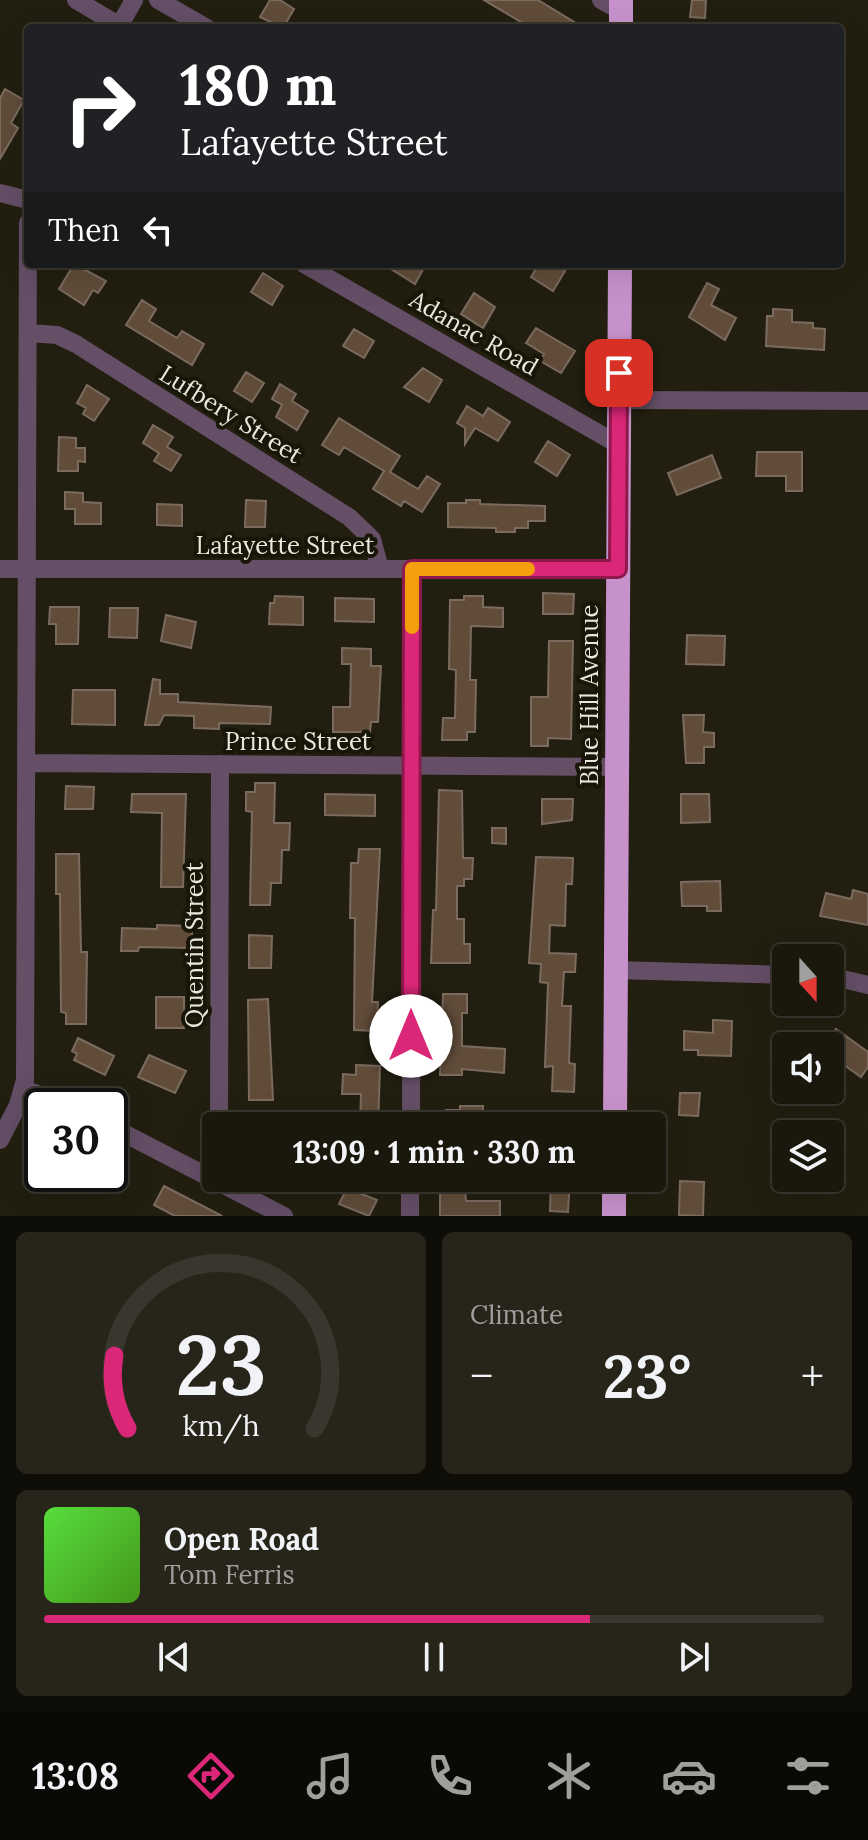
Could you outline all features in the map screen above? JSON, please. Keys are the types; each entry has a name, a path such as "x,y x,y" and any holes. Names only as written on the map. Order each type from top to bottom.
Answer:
{"highway":[{"name":"Blue Hill Avenue","path":"615,1112 620,268"},
{"path":"614,1192 614,1216"}],"street":[{"path":"76,0 114,24"},
{"path":"121,24 134,0"},
{"path":"158,0 200,24"},
{"path":"0,193 24,199"},
{"path":"0,1140 23,1089 28,268"},
{"name":"Adanac Road","path":"311,268 619,445"},
{"name":"Lufbery Street","path":"28,333 57,335 76,344 349,517 372,539 380,569"},
{"path":"619,400 868,401"},
{"name":"Lafayette Street","path":"0,569 618,569"},
{"path":"411,1112 412,569"},
{"name":"Prince Street","path":"26,763 617,767"},
{"name":"Quentin Street","path":"219,1112 220,764"},
{"path":"616,970 772,975"},
{"path":"844,979 868,985"},
{"path":"128,1135 202,1173"},
{"path":"238,1192 284,1216"},
{"path":"410,1192 410,1216"}],"building":[{"path":"270,0 280,0 294,9 285,24 275,24 260,17"},
{"path":"484,0 538,0 577,24 524,24"},
{"path":"692,0 706,0 705,18 690,17"},
{"path":"5,89 24,100 11,123 18,128 0,159 0,98"},
{"path":"72,268 82,268 106,281 98,293 93,290 84,305 59,289"},
{"path":"389,268 424,268 415,284"},
{"path":"537,268 560,268 565,271 553,291 531,277"},
{"path":"263,273 283,286 272,305 251,292"},
{"path":"707,283 719,289 711,305 736,318 725,340 689,317"},
{"path":"474,293 495,307 483,328 461,314"},
{"path":"142,300 156,309 149,321 177,338 182,331 204,344 192,365 126,325"},
{"path":"773,309 792,310 792,322 813,323 813,328 825,329 824,350 766,346 767,316 773,316"},
{"path":"536,328 575,351 561,373 540,361 544,354 526,343"},
{"path":"354,329 374,341 364,358 343,346"},
{"path":"423,368 442,380 429,402 404,387"},
{"path":"246,372 264,383 252,402 234,391"},
{"path":"280,384 296,394 292,401 308,411 297,430 276,417 282,405 272,399"},
{"path":"87,385 109,399 94,421 83,414 86,408 77,403"},
{"path":"467,406 483,416 488,408 510,422 498,441 475,428 465,444 465,428 457,423"},
{"path":"339,418 400,456 390,472 418,489 427,476 440,484 422,512 404,501 401,506 373,489 384,471 344,447 339,455 322,445"},
{"path":"153,425 173,437 167,447 181,455 171,471 154,461 159,453 143,443"},
{"path":"59,437 76,438 76,448 85,448 85,462 78,461 78,471 58,471"},
{"path":"548,441 570,455 557,476 535,462"},
{"path":"757,452 802,452 802,491 786,491 786,476 756,476"},
{"path":"712,455 721,478 677,495 668,473"},
{"path":"65,492 83,493 83,502 101,503 101,524 75,524 75,509 65,509"},
{"path":"246,500 266,501 265,527 245,527"},
{"path":"466,500 480,500 480,504 545,506 545,521 528,521 528,528 515,528 515,532 496,532 496,528 448,527 448,503 466,503"},
{"path":"157,504 182,505 182,526 157,525"},
{"path":"543,593 574,594 573,614 543,614"},
{"path":"275,596 303,597 303,625 269,624 270,603 274,603"},
{"path":"464,596 483,596 483,607 503,608 503,627 471,626 470,680 476,680 475,732 467,732 467,740 442,740 443,718 455,718 456,670 449,669 450,600 464,600"},
{"path":"335,598 374,599 374,622 335,621"},
{"path":"50,607 79,607 78,644 56,644 56,624 49,624"},
{"path":"110,608 138,608 137,638 109,637"},
{"path":"166,615 196,622 191,648 161,641"},
{"path":"687,635 725,636 724,665 686,664"},
{"path":"549,641 573,641 571,739 548,738 548,746 531,746 531,697 548,697"},
{"path":"342,648 371,649 371,666 381,666 378,722 371,722 370,732 333,732 333,707 350,707 351,664 342,664"},
{"path":"153,679 160,680 160,694 178,694 178,702 271,707 270,724 219,723 219,729 194,728 194,716 164,715 159,725 145,725"},
{"path":"73,690 115,690 115,725 72,724"},
{"path":"683,715 704,715 703,732 714,733 714,747 704,747 704,763 686,763"},
{"path":"255,783 275,783 274,823 290,823 289,850 282,850 281,883 271,883 270,905 250,905 252,812 246,811 246,792 255,792"},
{"path":"66,786 94,787 93,809 65,809"},
{"path":"439,790 462,791 463,858 473,858 472,879 464,879 464,886 457,886 457,919 464,919 464,944 470,944 470,963 431,963 433,910 436,910"},
{"path":"132,794 186,794 183,887 161,887 162,813 131,812"},
{"path":"325,794 375,795 375,816 325,815"},
{"path":"681,794 709,794 710,822 681,823"},
{"path":"542,799 573,799 572,820 542,824"},
{"path":"492,828 506,828 506,844 492,843"},
{"path":"359,849 380,849 372,1002 378,1002 377,1031 354,1030 355,918 350,918 351,863 358,863"},
{"path":"56,854 79,854 81,952 87,952 86,1024 66,1024 66,1013 61,1012 60,894 56,894"},
{"path":"536,857 573,858 572,884 566,884 565,926 550,925 549,953 576,954 575,972 564,972 562,1006 571,1006 569,1063 575,1064 574,1092 552,1091 553,1066 545,1067 548,983 540,982 541,964 529,963"},
{"path":"720,881 721,911 707,911 707,906 682,906 681,882"},
{"path":"853,890 868,894 868,925 820,916 826,893 851,899"},
{"path":"157,925 192,926 192,948 139,947 138,951 121,951 122,928 157,929"},
{"path":"249,935 272,936 271,968 249,968"},
{"path":"443,994 467,994 467,1013 462,1013 462,1046 505,1049 504,1073 462,1069 462,1075 440,1075"},
{"path":"156,997 184,997 184,1028 156,1028"},
{"path":"268,999 273,1100 249,1100 248,1000"},
{"path":"713,1020 732,1021 731,1056 698,1055 698,1050 684,1050 684,1031 713,1033"},
{"path":"844,1035 868,1052 868,1067 861,1077 844,1065"},
{"path":"78,1038 114,1056 105,1075 74,1060 77,1054 72,1051"},
{"path":"149,1055 186,1071 175,1093 138,1077"},
{"path":"356,1065 380,1066 378,1112 360,1112 361,1094 342,1094 343,1074 356,1075"},
{"path":"680,1093 700,1093 698,1116 679,1115"},
{"path":"460,1106 483,1106 483,1112 446,1112 460,1110"},
{"path":"680,1181 704,1182 703,1216 679,1215"},
{"path":"164,1186 222,1216 175,1216 154,1205"},
{"path":"345,1192 357,1192 377,1200 369,1216 339,1204"},
{"path":"440,1192 465,1192 466,1201 500,1201 500,1216 440,1216"},
{"path":"551,1192 569,1192 568,1212 550,1211"}],"slow traffic":[{"path":"412,627 412,569 528,569"}],"route":[{"path":"411,1036 412,569 618,569 619,373"}]}
